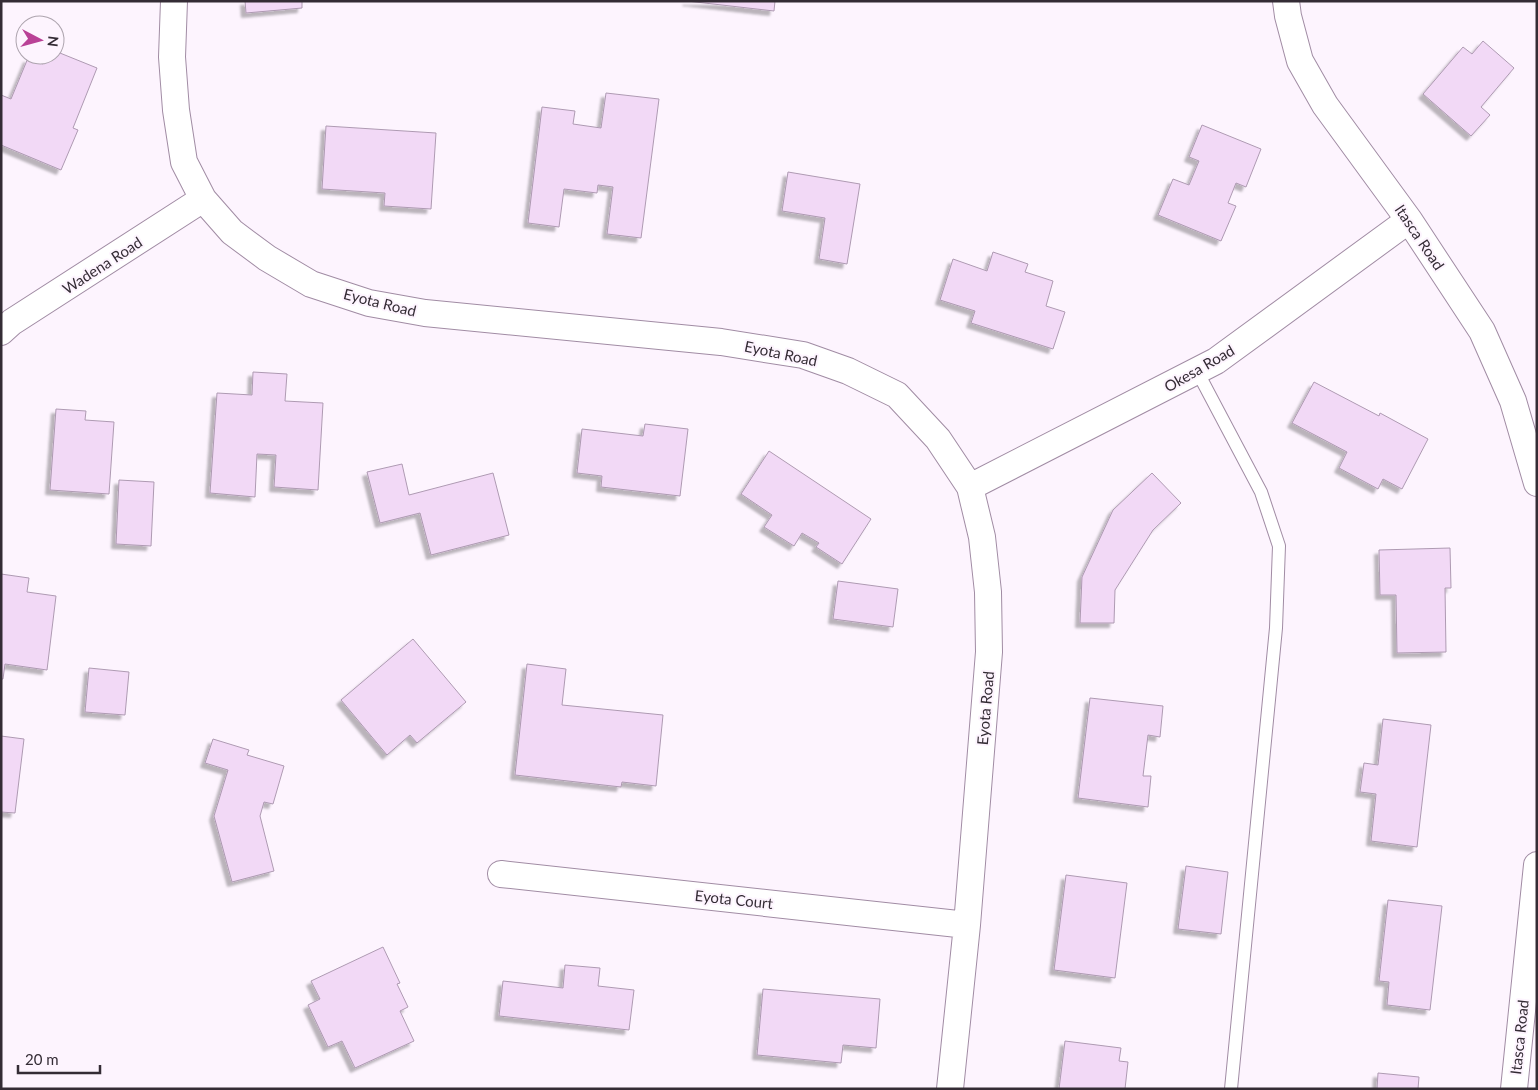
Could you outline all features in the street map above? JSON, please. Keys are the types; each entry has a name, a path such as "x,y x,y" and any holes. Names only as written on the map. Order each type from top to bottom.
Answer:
{"street":[{"name":"Eyota Road","path":"174,1 172,57 176,110 184,162 203,200 232,232 267,258 311,284 369,302 425,313 721,342 803,355 848,371 897,395 938,439 970,487 982,537 988,592 989,652 950,1089"},
{"name":"Itasca Road","path":"1286,1 1300,61 1325,105 1409,220 1482,331 1513,401 1537,483"},
{"name":"Wadena Road","path":"1,332 12,322 203,200"},
{"name":"Okesa Road","path":"970,487 1216,361 1409,220"},
{"name":"Itasca Road","path":"1514,1089 1537,865"},
{"name":"Eyota Court","path":"501,874 966,925"}],"lane":[{"path":"1198,371 1261,492 1279,546 1276,628 1231,1089"}],"building":[{"path":"245,1 302,1 302,8 246,13"},
{"path":"687,1 775,1 774,11"},
{"path":"1483,41 1514,68 1481,107 1490,115 1471,136 1423,94 1463,47 1472,54"},
{"path":"65,55 97,68 73,128 78,130 61,170 1,145 1,95 11,99 25,65 65,65"},
{"path":"606,93 659,99 641,238 607,234 613,187 598,185 597,193 564,189 559,227 528,223 542,107 575,111 573,124 601,128"},
{"path":"1202,125 1261,149 1246,187 1236,183 1228,203 1236,206 1221,241 1158,215 1173,179 1189,185 1199,161 1189,157"},
{"path":"326,126 436,133 431,209 384,206 385,193 322,189"},
{"path":"788,172 860,184 847,264 819,259 825,218 782,211"},
{"path":"993,252 1028,264 1025,272 1053,281 1046,306 1065,312 1053,349 971,323 975,311 940,300 953,259 987,271"},
{"path":"253,372 287,374 285,401 323,403 318,490 274,487 276,455 257,454 255,497 210,493 217,393 252,395"},
{"path":"1314,382 1379,416 1380,413 1428,439 1402,489 1383,479 1378,489 1339,468 1347,452 1292,423"},
{"path":"56,409 86,411 85,420 114,422 109,494 50,490"},
{"path":"645,424 688,429 680,496 601,487 602,476 577,473 582,429 643,436"},
{"path":"769,451 871,519 842,564 816,547 819,543 802,533 794,546 764,527 772,515 741,494"},
{"path":"402,464 409,495 493,473 509,535 431,555 420,513 380,523 367,472"},
{"path":"1152,473 1181,503 1153,530 1115,590 1114,623 1080,623 1082,577 1113,510"},
{"path":"119,480 154,482 151,546 116,544"},
{"path":"1450,548 1451,588 1445,588 1446,652 1397,653 1396,595 1380,595 1379,550"},
{"path":"1,574 29,578 27,592 56,596 47,670 5,664 3,679 1,679"},
{"path":"838,581 898,589 893,627 833,619"},
{"path":"413,639 466,702 417,743 410,735 387,755 341,700"},
{"path":"527,664 566,669 562,705 663,715 656,786 622,782 621,787 515,775"},
{"path":"89,668 129,672 125,715 85,712"},
{"path":"1090,698 1163,706 1160,737 1148,735 1143,776 1151,776 1148,807 1078,798"},
{"path":"1383,719 1431,725 1417,847 1371,841 1376,794 1360,792 1364,763 1378,765"},
{"path":"1,736 24,739 15,813 1,812"},
{"path":"213,739 249,750 247,755 284,766 273,804 264,802 260,816 274,871 232,882 214,816 228,770 205,763"},
{"path":"1186,866 1228,872 1221,934 1178,929"},
{"path":"1066,875 1127,883 1115,978 1054,970"},
{"path":"1388,900 1442,906 1430,1010 1387,1005 1389,982 1379,981"},
{"path":"383,947 400,983 397,984 408,1007 400,1011 414,1041 355,1068 342,1041 328,1047 308,1005 320,999 311,981"},
{"path":"565,965 600,968 598,986 634,990 629,1030 499,1016 503,981 563,988"},
{"path":"763,989 880,999 876,1048 843,1045 841,1063 757,1055"},
{"path":"1065,1041 1121,1048 1119,1061 1128,1062 1125,1089 1059,1089"},
{"path":"1378,1073 1419,1077 1418,1089 1377,1089"}]}
